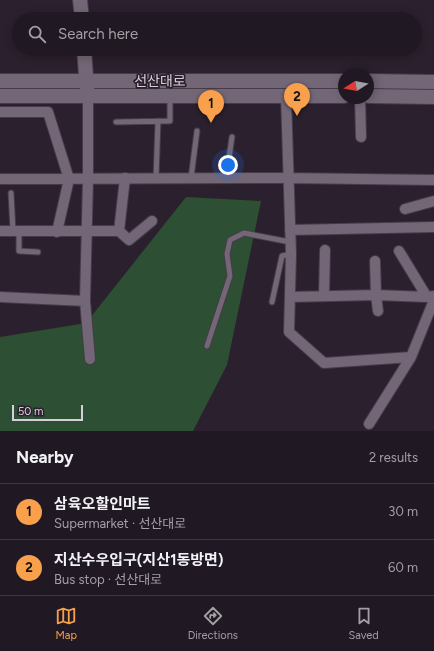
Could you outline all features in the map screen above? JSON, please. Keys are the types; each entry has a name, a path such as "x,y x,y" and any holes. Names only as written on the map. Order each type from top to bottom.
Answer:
{"main road":[{"path":"80,0 81,12"},
{"path":"85,56 88,96"},
{"name":"선산대로","path":"0,81 338,81"},
{"path":"374,82 434,82"},
{"name":"선산대로","path":"0,96 338,96"},
{"path":"374,96 434,97"}],"street":[{"path":"88,96 88,179 85,301 90,359"},
{"path":"286,96 291,254 290,332 324,363 411,357"},
{"path":"360,104 361,137"},
{"path":"0,112 48,112 69,179 57,232"},
{"path":"119,232 125,178"},
{"path":"0,179 289,178 434,180"},
{"path":"405,209 434,201"},
{"path":"0,231 119,232 129,240 152,221"},
{"path":"290,230 434,227"},
{"path":"324,296 325,250"},
{"path":"399,251 432,297"},
{"path":"375,261 378,311"},
{"path":"290,297 376,295 432,297"},
{"path":"0,297 85,301"},
{"path":"369,424 411,357 432,297"}],"lane":[{"path":"116,122 170,121 170,96"},
{"path":"156,178 158,121"},
{"path":"191,178 197,131"},
{"path":"226,178 232,137"},
{"path":"11,193 19,251 38,252"},
{"path":"207,346 230,276 227,254 230,240 244,233 290,242"},
{"path":"272,302 282,256 291,254"}],"green space":[{"path":"186,197 261,201 227,365 193,431 0,431 0,337 86,323"}],"place":[{"name":"지산수우입구(지산1동방면)","path":"297,116"},
{"name":"삼육오할인마트","path":"211,123"}]}
